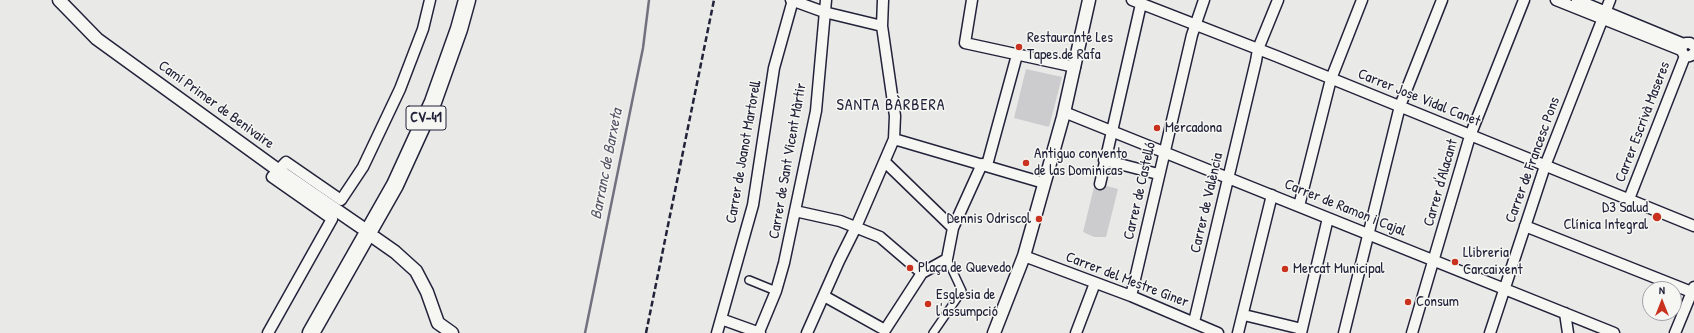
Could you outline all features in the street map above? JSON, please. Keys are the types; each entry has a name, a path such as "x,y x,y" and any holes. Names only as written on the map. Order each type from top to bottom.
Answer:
{"main road":[{"name":"CV-41","path":"311,333 395,185 433,102 459,29 467,0"}],"street":[{"name":"Camí Primer de Benivaire","path":"60,0 97,39 278,170 361,227"},
{"path":"268,333 332,219 272,177 286,162 341,200 363,167 400,89 422,29 430,0"},
{"path":"793,0 824,12 882,26"},
{"name":"Carrer de Joanot Martorell","path":"717,333 753,205 774,68 793,0"},
{"name":"Carrer de Sant Vicent Màrtir","path":"760,333 776,291 784,263 816,111 826,0"},
{"path":"807,333 856,227 894,139 895,116 882,26 883,0"},
{"path":"972,0 965,43 1075,67"},
{"path":"994,333 1024,256 1064,112 1090,0"},
{"name":"Carrer de Castelló","path":"1131,296 1158,174 1194,24 1204,0"},
{"name":"Carrer de València","path":"1194,322 1258,49 1278,0"},
{"path":"1298,206 1331,79 1362,0"},
{"path":"1344,333 1400,106 1442,0"},
{"name":"Carrer d'Alacant","path":"1412,333 1470,136 1524,0"},
{"path":"1556,0 1604,15 1690,48"},
{"path":"1577,0 1604,15"},
{"name":"Carrer de Francesc Pons","path":"1490,333 1545,166 1610,0"},
{"path":"1100,184 1136,2"},
{"name":"Carrer Jose Vidal Canet","path":"1136,2 1400,106 1470,136 1694,226"},
{"name":"Carrer Escrivà Maseres","path":"1629,199 1690,48"},
{"path":"933,333 962,291 947,259 953,228 984,165 1017,55"},
{"name":"Carrer de Ramon i Cajal","path":"1064,112 1614,333"},
{"path":"894,139 1044,183"},
{"path":"1104,160 1158,174"},
{"path":"885,162 953,228"},
{"path":"1238,333 1244,314 1272,195"},
{"path":"795,211 840,221 880,237 922,273"},
{"path":"1244,314 1301,331 1328,218"},
{"path":"1525,226 1693,290 1675,333"},
{"path":"375,238 395,252 416,271 427,292 438,323 452,333"},
{"name":"Carrer del Mestre Giner","path":"1024,256 1131,296 1218,333"},
{"path":"824,296 889,331 922,273 947,259"},
{"path":"749,280 776,291"},
{"path":"1076,333 1095,283"},
{"path":"1565,313 1568,333"},
{"path":"721,319 760,333"}],"shaded area":[{"path":"1026,69 1062,77 1049,127 1014,118"},
{"path":"1095,183 1118,189 1106,237 1094,237 1083,232"}],"waterway":[{"name":"Barranc de Barxeta","path":"585,333 643,48 649,0"}],"railway":[{"path":"646,333 714,0"}],"place":[{"name":"Restaurante Les Tapes de Rafa","path":"1019,47"},
{"name":"Mercadona","path":"1157,128"},
{"name":"Antiguo convento de las Dominicas","path":"1026,163"},
{"name":"D3 Salud Clínica Integral","path":"1657,217"},
{"name":"Dennis Odriscol","path":"1039,219"},
{"name":"Llibreria Carcaixent","path":"1455,262"},
{"name":"Plaça de Quevedo","path":"910,268"},
{"name":"Mercat Municipal","path":"1285,269"},
{"name":"Consum","path":"1408,302"},
{"name":"Esglesia de l'assumpció","path":"928,304"}],"district":[{"name":"SANTA BÀRBERA","path":"891,106"}]}
